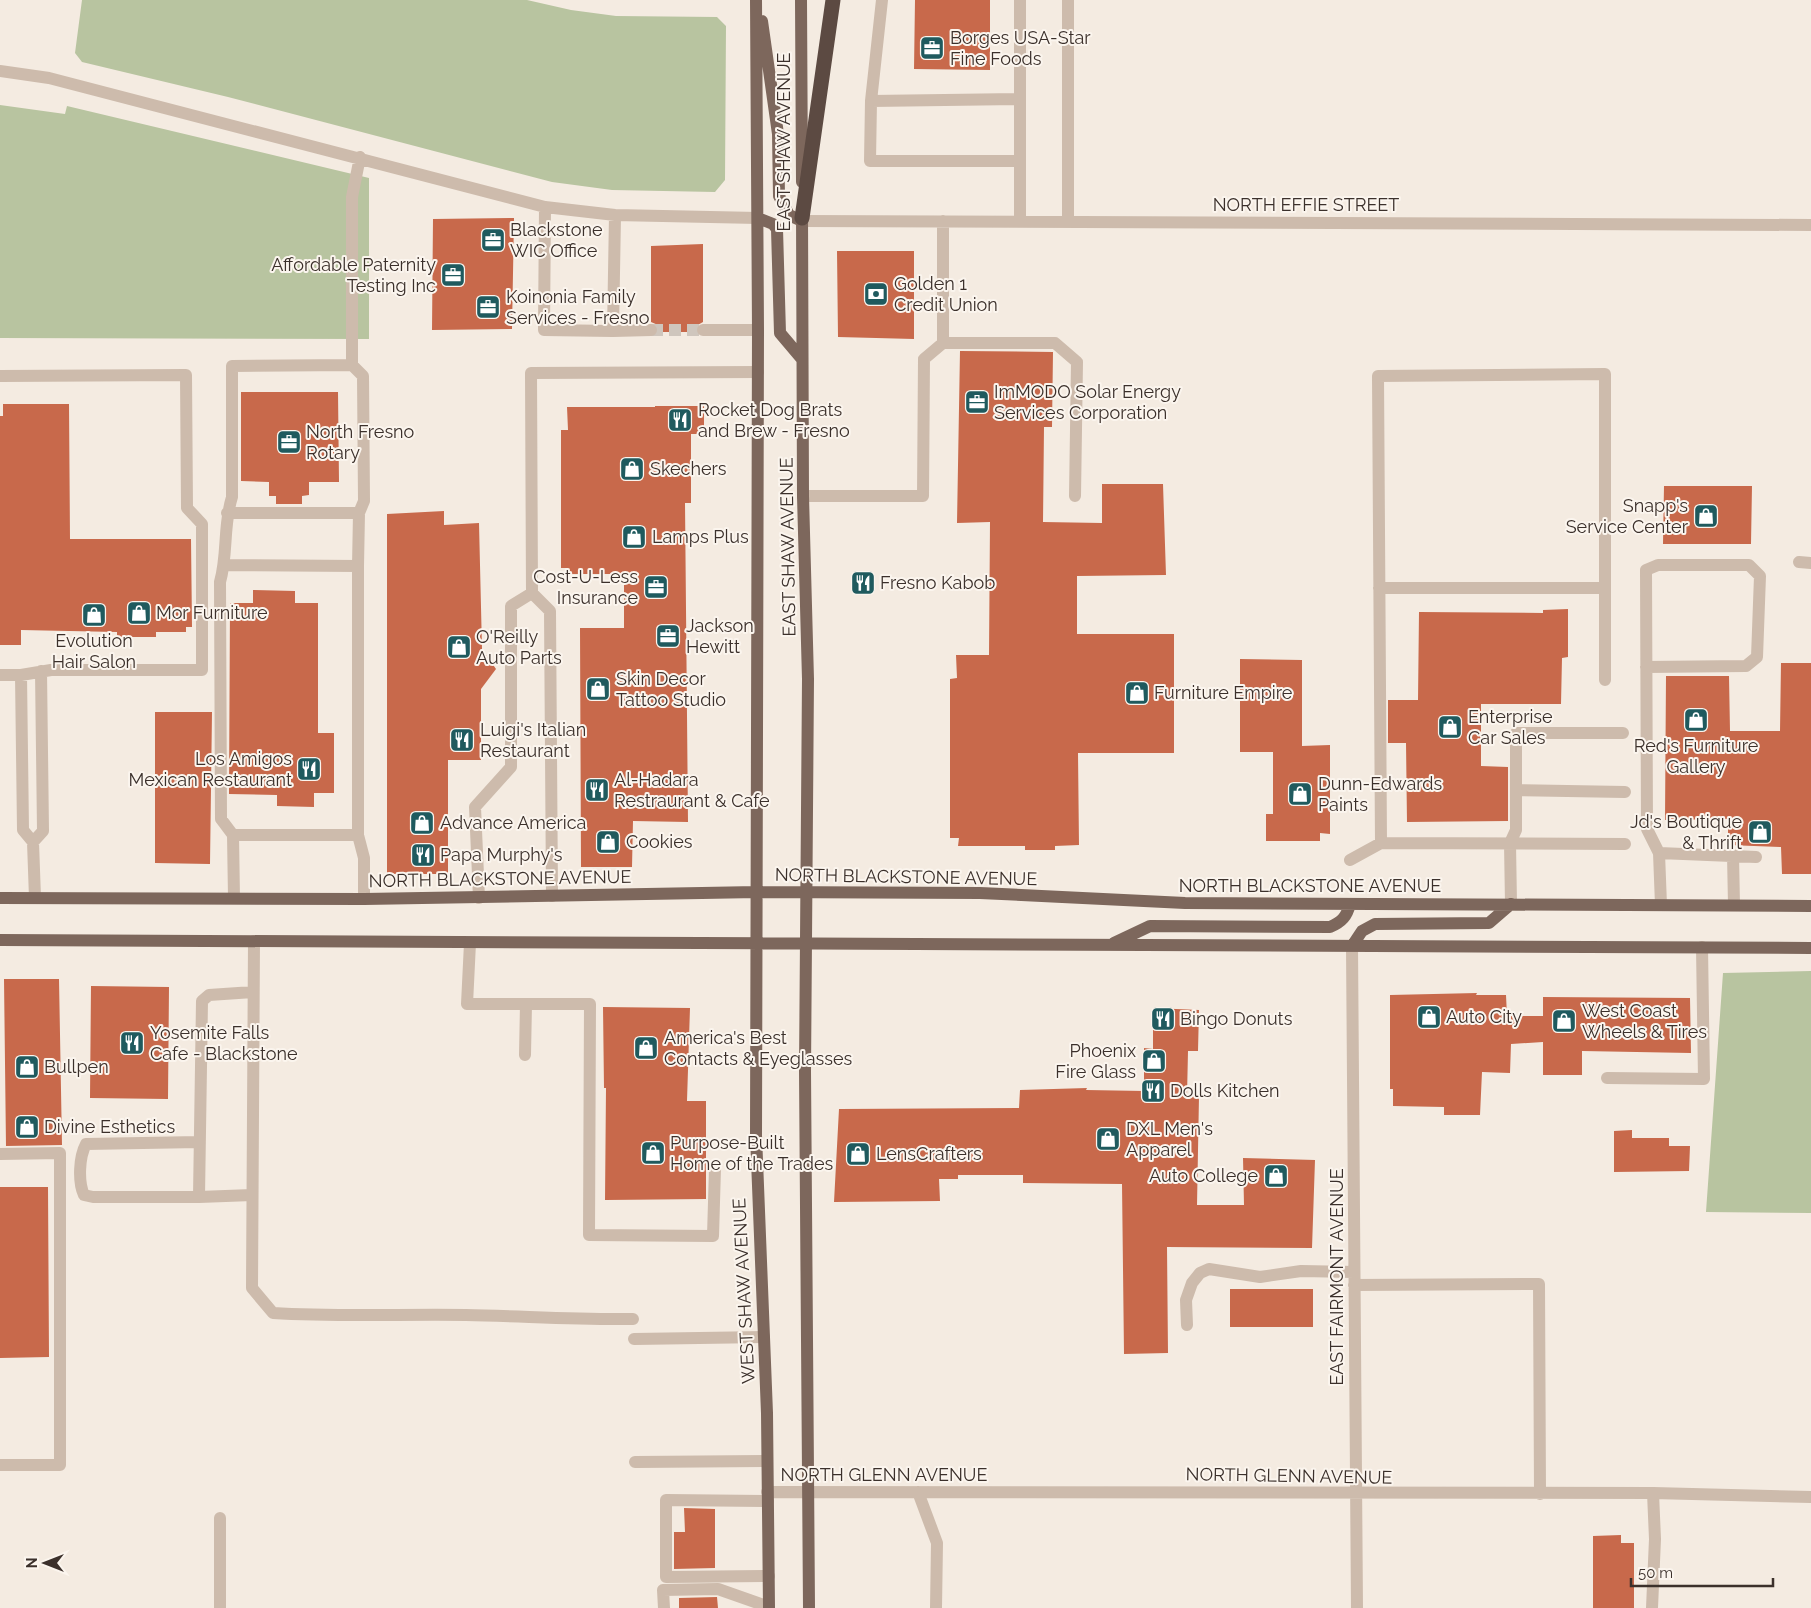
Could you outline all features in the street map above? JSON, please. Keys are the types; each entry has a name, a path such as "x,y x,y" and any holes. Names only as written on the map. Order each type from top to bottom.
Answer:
{"highway":[{"path":"802,220 833,0"}],"main road":[{"name":"EAST SHAW AVENUE","path":"756,0 758,218 756,943"},
{"path":"760,0 778,134 779,196 791,217 802,220"},
{"name":"EAST SHAW AVENUE","path":"801,0 803,496 808,679 806,944"},
{"path":"758,218 773,224 777,229 780,333 802,359"},
{"name":"NORTH BLACKSTONE AVENUE","path":"0,898 364,899 757,892 980,893 1184,903 1811,906"},
{"path":"1112,944 1150,926 1330,926 1341,922 1348,913 1350,904"},
{"path":"1352,946 1362,931 1375,924 1488,923 1511,904"},
{"path":"0,940 1811,948"},
{"name":"WEST SHAW AVENUE","path":"756,943 756,1184 764,1337 769,1607"},
{"path":"806,944 809,1608"}],"street":[{"path":"882,0 871,101 870,161 1020,161"},
{"path":"1020,0 1020,222"},
{"path":"1068,0 1068,221"},
{"path":"0,71 49,78 360,157 546,207 615,216 758,218"},
{"path":"871,101 1020,99"},
{"path":"360,157 352,197 352,365 363,376 364,501 359,513 358,566 358,835 364,858 364,899"},
{"path":"546,207 544,330 651,330"},
{"path":"613,331 615,216"},
{"name":"NORTH EFFIE STREET","path":"802,220 1811,225"},
{"path":"943,221 943,343"},
{"path":"703,330 758,330"},
{"path":"803,496 924,496 924,358 943,343 1055,343 1077,362 1076,496"},
{"path":"234,898 233,835 221,818 220,582 224,565 227,513 232,497 232,366 352,365"},
{"path":"552,896 550,611 532,593 531,373 758,372"},
{"path":"1381,843 1378,376 1604,374 1605,680"},
{"path":"0,376 186,375 187,508 202,524 202,670 41,671 21,675 0,675"},
{"path":"227,513 359,513"},
{"path":"224,565 358,566"},
{"path":"1646,666 1746,666 1752,662 1757,657 1760,576 1749,565 1658,565 1646,570 1646,666 1647,829 1658,853 1661,905"},
{"path":"1379,588 1604,588"},
{"path":"479,898 475,807 511,767 511,606 532,593"},
{"path":"35,898 34,842 43,831 41,671"},
{"path":"21,675 23,830 34,842"},
{"path":"1511,904 1510,843 1516,830 1516,733 1624,733"},
{"path":"1516,790 1625,792"},
{"path":"233,835 358,835"},
{"path":"1350,860 1381,843 1625,844"},
{"path":"1658,853 1756,857"},
{"path":"1733,855 1734,905"},
{"path":"254,941 252,1288 273,1312 315,1315 467,1315 583,1320 633,1319"},
{"path":"470,943 467,1004 590,1004 589,1235 713,1236 715,1168"},
{"name":"EAST FAIRMONT AVENUE","path":"1352,946 1357,1608"},
{"path":"1607,1078 1704,1079 1702,947"},
{"path":"199,1197 202,1001 209,995 253,992"},
{"path":"525,1055 526,1004"},
{"path":"199,1142 86,1144 82,1151 81,1188 84,1195 93,1197 252,1195"},
{"path":"0,1154 60,1153 60,1465 0,1465"},
{"path":"1187,1325 1186,1300 1192,1283 1200,1273 1209,1269 1260,1277 1316,1271 1354,1279 1539,1284 1540,1494"},
{"path":"634,1340 764,1337"},
{"path":"635,1462 767,1461"},
{"name":"NORTH GLENN AVENUE","path":"769,1576 666,1577 666,1500 768,1497 808,1492 1653,1494 1811,1497"},
{"path":"918,1492 937,1542 936,1608"},
{"path":"1652,1608 1655,1539 1653,1494"},
{"path":"220,1518 220,1608"},
{"path":"664,1608 663,1590 709,1589 726,1591 769,1607"}],"green space":[{"path":"82,0 527,0 571,10 616,16 717,17 726,26 725,180 715,192 612,190 552,182 228,97 82,62 75,53"},
{"path":"0,105 65,114 67,106 369,178 369,339 0,338"},
{"path":"1811,971 1811,1213 1706,1212 1723,973"}],"building":[{"path":"915,0 990,0 990,70 914,69"},
{"path":"514,218 512,329 432,330 433,219"},
{"path":"703,244 703,322 696,326 695,332 659,332 658,325 651,322 651,246"},
{"name":"Golden 1 Credit Union","path":"837,251 914,251 914,339 838,337"},
{"path":"960,351 1053,352 1052,427 1044,427 1043,522 1102,523 1102,484 1163,484 1166,575 1077,576 1077,634 1174,634 1174,753 1078,753 1079,845 1055,846 1055,850 1025,850 1025,846 958,846 959,838 950,838 950,679 957,678 956,655 989,655 990,522 957,523"},
{"path":"241,392 338,392 339,482 309,482 309,495 302,496 302,504 276,504 276,496 269,496 269,482 241,481"},
{"path":"3,404 69,404 70,539 191,539 192,627 186,627 186,632 156,632 156,637 117,637 117,632 21,630 21,645 0,645 0,416 3,416"},
{"path":"704,406 704,434 691,434 691,503 685,503 688,822 633,821 632,867 581,867 580,628 624,628 624,574 568,574 568,568 561,568 561,430 568,430 567,407"},
{"path":"1664,486 1752,486 1751,544 1663,544"},
{"path":"444,511 444,525 479,523 482,649 496,669 481,689 481,760 448,760 448,874 387,874 387,514"},
{"path":"253,590 295,591 295,603 318,603 318,733 334,733 334,793 314,793 314,807 277,806 277,795 229,794 230,603 253,603"},
{"path":"1568,609 1568,657 1562,658 1561,704 1481,704 1481,766 1508,767 1508,821 1407,822 1406,743 1388,743 1388,700 1418,700 1419,612 1543,613 1543,610"},
{"path":"1240,659 1302,660 1302,746 1330,745 1330,834 1320,833 1320,841 1266,841 1266,814 1273,814 1273,752 1240,752"},
{"path":"1781,663 1811,663 1811,874 1782,874 1781,847 1728,845 1728,819 1665,820 1666,676 1729,676 1730,731 1780,731"},
{"path":"155,712 212,712 210,864 155,863"},
{"path":"4,979 59,979 62,1145 6,1146"},
{"path":"91,986 169,987 168,1099 90,1098"},
{"path":"1477,993 1476,995 1506,995 1507,1016 1543,1016 1543,997 1690,998 1691,1053 1582,1051 1582,1075 1543,1075 1543,1042 1511,1044 1510,1073 1482,1072 1480,1115 1444,1115 1444,1107 1393,1106 1393,1089 1390,1089 1390,995"},
{"path":"603,1007 690,1008 687,1101 706,1101 706,1199 605,1200 606,1088 604,1088"},
{"path":"1153,1008 1199,1010 1198,1051 1188,1051 1187,1096 1199,1096 1197,1205 1244,1205 1243,1158 1315,1160 1312,1248 1167,1247 1168,1353 1124,1354 1122,1184 1023,1183 1023,1175 958,1175 958,1179 939,1179 940,1201 834,1202 839,1109 1019,1108 1020,1090 1087,1088 1086,1090 1144,1091 1144,1048 1153,1049"},
{"path":"1632,1130 1632,1138 1669,1138 1669,1146 1690,1146 1689,1171 1614,1172 1614,1131"},
{"path":"0,1187 48,1187 49,1357 0,1358"},
{"path":"1230,1289 1313,1289 1313,1327 1230,1327"},
{"path":"684,1508 715,1509 715,1568 674,1569 674,1532 685,1532"},
{"path":"1621,1535 1621,1543 1634,1543 1634,1608 1593,1608 1593,1536"},
{"path":"717,1597 718,1608 679,1608 679,1598"}],"tunnel":[{"path":"651,330 703,330"}],"place":[{"name":"Borges USA-Star Fine Foods","path":"932,48"},
{"name":"Blackstone WIC Office","path":"493,240"},
{"name":"Affordable Paternity Testing Inc","path":"453,275"},
{"name":"Golden 1 Credit Union","path":"876,294"},
{"name":"Koinonia Family Services - Fresno","path":"488,307"},
{"name":"ImMODO Solar Energy Services Corporation","path":"977,402"},
{"name":"Rocket Dog Brats and Brew - Fresno","path":"680,420"},
{"name":"North Fresno Rotary","path":"289,442"},
{"name":"Skechers","path":"632,469"},
{"name":"Snapp's Service Center","path":"1706,516"},
{"name":"Lamps Plus","path":"634,537"},
{"name":"Fresno Kabob","path":"863,583"},
{"name":"Cost-U-Less Insurance","path":"656,587"},
{"name":"Mor Furniture","path":"139,613"},
{"name":"Evolution Hair Salon","path":"94,615"},
{"name":"Jackson Hewitt","path":"668,636"},
{"name":"O'Reilly Auto Parts","path":"459,647"},
{"name":"Skin Decor Tattoo Studio","path":"598,689"},
{"name":"Furniture Empire","path":"1137,693"},
{"name":"Red's Furniture Gallery","path":"1696,720"},
{"name":"Enterprise Car Sales","path":"1450,727"},
{"name":"Luigi's Italian Restaurant","path":"462,740"},
{"name":"Los Amigos Mexican Restaurant","path":"309,769"},
{"name":"Al-Hadara Restraurant & Cafe","path":"597,790"},
{"name":"Dunn-Edwards Paints","path":"1300,794"},
{"name":"Advance America","path":"422,823"},
{"name":"Jd's Boutique & Thrift","path":"1760,832"},
{"name":"Cookies","path":"608,842"},
{"name":"Papa Murphy's","path":"423,855"},
{"name":"Auto City","path":"1429,1017"},
{"name":"Bingo Donuts","path":"1163,1019"},
{"name":"West Coast Wheels & Tires","path":"1564,1021"},
{"name":"Yosemite Falls Cafe - Blackstone","path":"132,1043"},
{"name":"America's Best Contacts & Eyeglasses","path":"646,1048"},
{"name":"Phoenix Fire Glass","path":"1154,1061"},
{"name":"Bullpen","path":"27,1067"},
{"name":"Dolls Kitchen","path":"1153,1091"},
{"name":"Divine Esthetics","path":"27,1127"},
{"name":"DXL Men's Apparel","path":"1108,1139"},
{"name":"Purpose-Built Home of the Trades","path":"653,1153"},
{"name":"LensCrafters","path":"858,1154"},
{"name":"Auto College","path":"1276,1176"}]}
